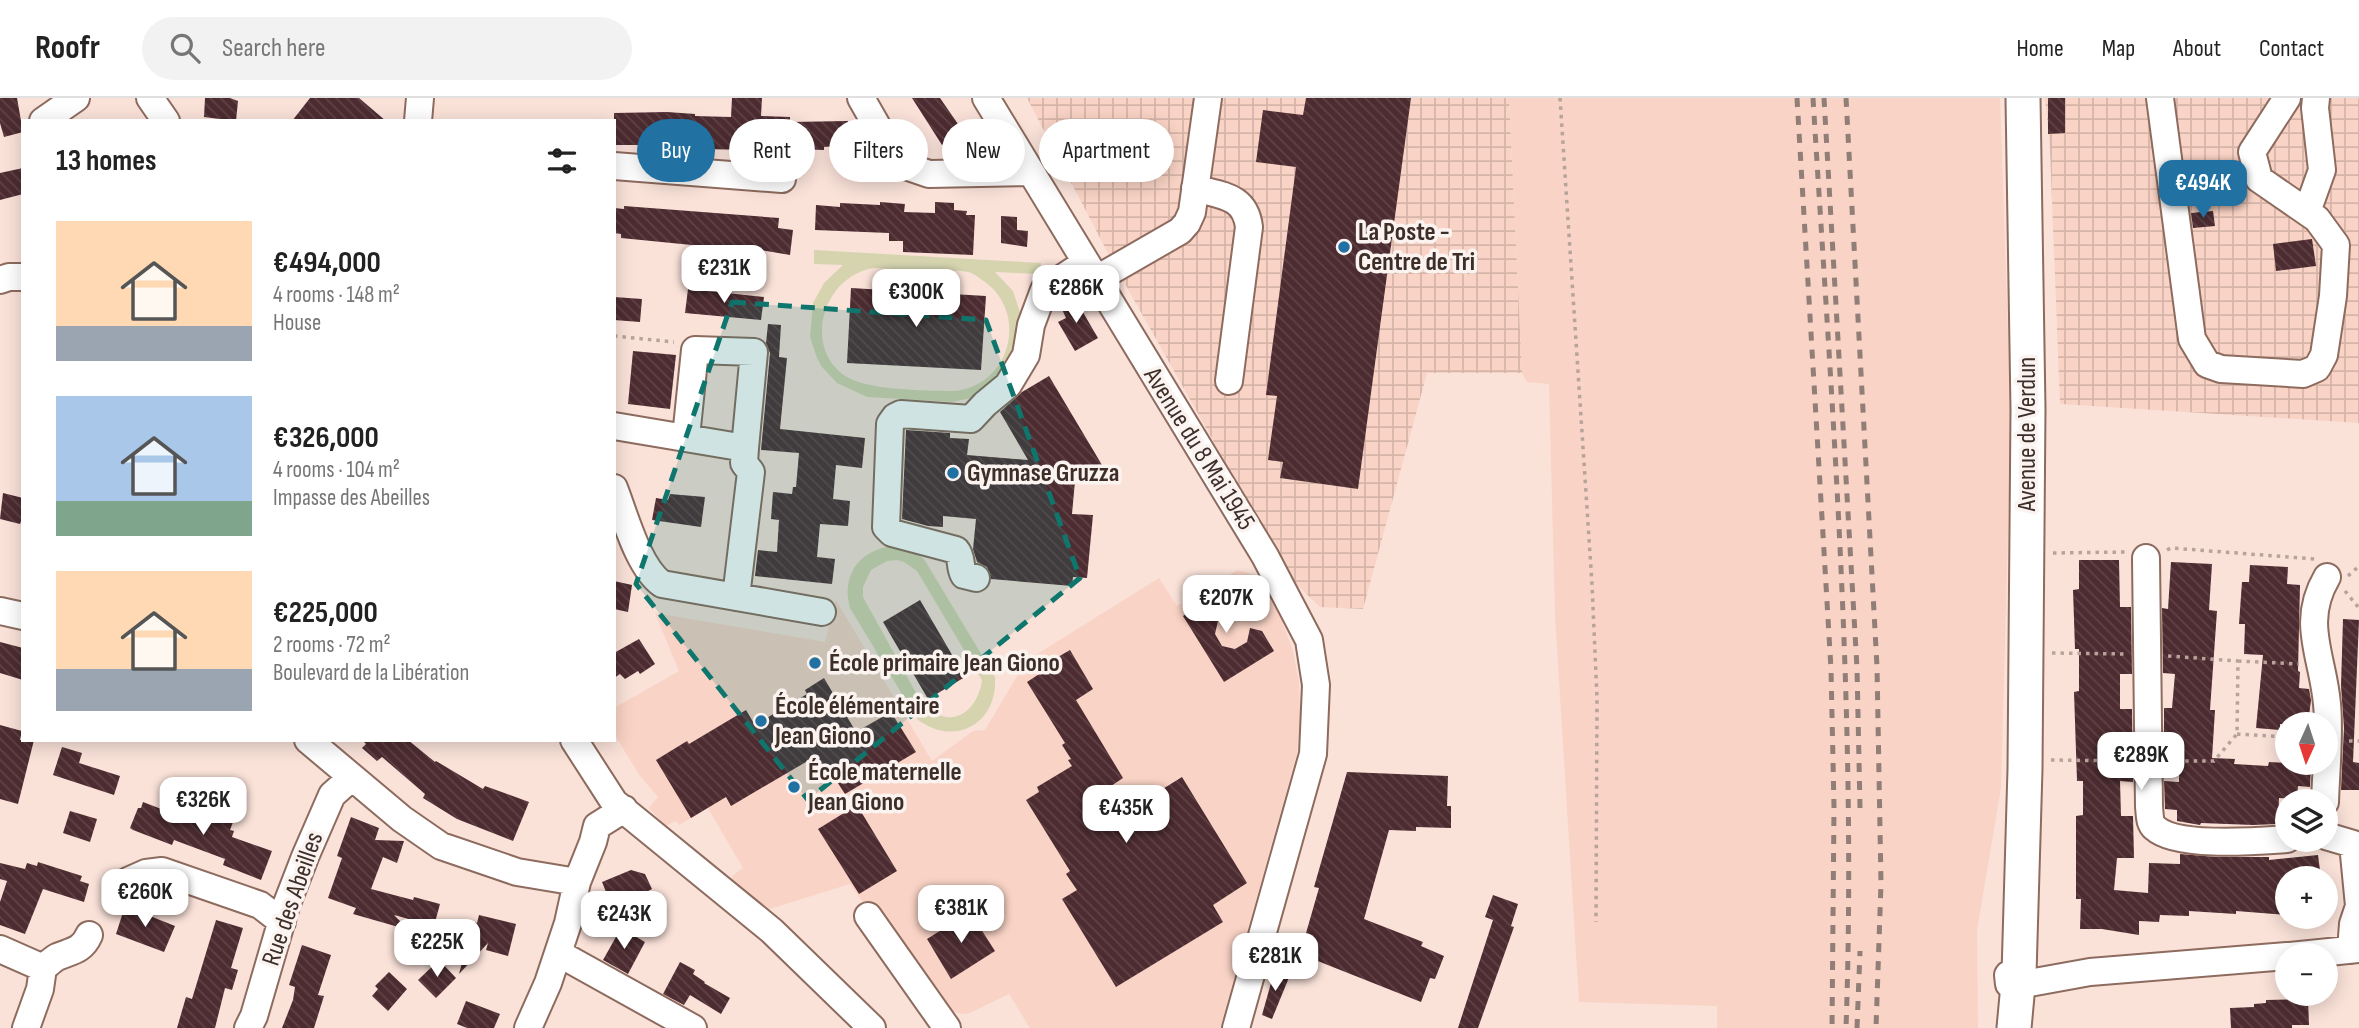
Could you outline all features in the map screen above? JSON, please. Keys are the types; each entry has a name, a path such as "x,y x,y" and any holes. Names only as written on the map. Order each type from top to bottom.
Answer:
{"main road":[{"name":"Avenue de Verdun","path":"2010,990 2025,769 2028,381 2023,98"}],"street":[{"path":"46,119 76,98"},
{"path":"150,98 165,119"},
{"path":"418,119 420,98"},
{"path":"861,98 877,126 891,161 929,174 1030,172"},
{"name":"Avenue du 8 Mai 1945","path":"985,98 1265,556 1309,640 1316,685 1313,754 1236,1028"},
{"path":"976,578 964,575 961,570 961,555 957,550 899,535 886,527 890,425 895,417 901,414 971,419 1008,386 1027,355 1031,325 1044,290 1180,231 1192,212 1208,98"},
{"path":"2160,98 2192,339 2207,364 2221,369 2303,374 2318,368 2324,355 2333,296 2336,245 2317,219 2259,179 2252,152 2287,98"},
{"path":"2307,212 2322,170 2316,98"},
{"path":"616,166 729,175"},
{"path":"1195,188 1236,200 1248,215 1249,227 1229,381"},
{"path":"0,280 21,277"},
{"path":"686,437 695,350 754,352 744,463 751,472 736,597"},
{"path":"616,426 745,448"},
{"path":"616,493 642,558 653,578 662,584 822,612"},
{"path":"2147,560 2151,823 2155,829 2167,835 2186,839 2275,839"},
{"path":"2325,789 2328,703 2319,666 2313,619 2317,594 2328,574"},
{"path":"0,611 21,616"},
{"path":"310,742 402,819 441,846 517,872 577,882"},
{"path":"575,742 614,802 772,931 872,1028"},
{"name":"Rue des Abeilles","path":"247,1028 254,1016 305,857 332,795 351,778"},
{"path":"528,1028 548,983 568,923 577,882 597,826 624,809"},
{"path":"2338,838 2356,842 2359,906 2353,925 2355,949"},
{"path":"128,881 146,873 162,871 260,905 282,922"},
{"path":"868,916 947,1028"},
{"path":"26,1028 40,989 43,968 55,958 77,951 86,943 89,935"},
{"path":"0,949 43,968"},
{"path":"558,953 693,1028"},
{"path":"2010,990 2090,972 2275,957"}],"path":[{"path":"1560,98 1592,584 1597,711 1596,922"},
{"path":"616,336 674,342 695,350"},
{"path":"2026,553 2130,552 2147,560 2171,548 2328,574 2359,608"},
{"path":"2026,652 2147,654"},
{"path":"2238,661 2319,666"},
{"path":"2237,734 2275,736"}],"highlighted area":[{"path":"732,302 986,320 1080,578 808,800 636,584"}],"shaded area":[{"path":"1027,98 1509,98 1522,373 1427,373 1363,609 1320,607 1291,579 1111,259 1071,182 1174,182 1174,119 1039,121"},
{"path":"1509,98 2000,98 2011,424 2001,788 1977,930 1978,1028 1717,1028 1717,1006 1579,1002 1555,615 1549,384 1527,382 1522,373"},
{"path":"2045,98 2359,98 2359,423 2060,404 2050,149"},
{"path":"1238,570 1258,576 1279,613 1293,651 1299,682 1297,753 1220,1028 1030,1028 1009,994 970,1013 948,1010 850,884 766,910 732,881 732,876 743,868 708,808 679,825 676,821 665,826 649,808 658,797 640,776 616,737 616,707 679,671 655,613 825,642 836,600 932,761 973,731 985,730 1026,661 1159,578 1177,606"}],"green space":[{"path":"814,250 1041,263 1040,274 995,272 1013,291 1021,315 1012,366 976,397 952,402 867,397 837,383 822,367 810,337 813,303 824,283 843,265 814,264","holes":["873,268 962,271 972,273 982,280 998,294 1007,312 1009,330 1006,349 998,366 985,380 967,388 946,391 881,387 847,377 833,365 825,349 822,333 824,315 830,299 841,285 855,274"]},
{"path":"892,546 915,552 924,559 995,677 994,693 989,707 981,719 971,726 959,731 945,731 917,719 850,608 848,585 855,567 862,559 880,548","holes":["887,561 904,562 917,571 982,680 975,700 960,715 942,716 921,702 863,597 863,587 871,570"]}],"building":[{"path":"0,98 17,98 21,133 4,137 0,123"},
{"path":"205,98 230,98 238,101 236,119 204,117"},
{"path":"310,98 359,98 384,119 294,119"},
{"path":"732,98 762,98 761,116 790,119 729,119 729,150 715,149 715,119 637,119 637,145 616,145 614,113 667,112 731,117"},
{"path":"912,98 940,98 955,119 942,119 942,145 928,119"},
{"name":"La Poste - Centre de Tri","path":"1306,98 1411,98 1358,489 1280,478 1283,462 1268,460 1277,396 1266,395 1296,167 1256,162 1263,110 1303,115"},
{"path":"2048,98 2065,98 2065,133 2048,134"},
{"path":"829,121 829,147 824,147 824,150 815,150 815,122"},
{"path":"21,168 21,195 0,200 0,173"},
{"path":"880,202 905,204 904,212 935,213 935,202 954,203 954,210 975,215 973,255 903,252 903,241 889,241 889,233 815,230 816,205 840,207 840,203 880,205"},
{"path":"624,206 779,218 778,228 793,230 790,255 736,246 702,246 621,238 621,234 616,233 616,208 624,209"},
{"path":"2213,211 2215,226 2193,228 2191,213"},
{"path":"1001,216 1017,217 1017,230 1028,231 1027,247 1001,243"},
{"path":"2312,239 2316,266 2276,271 2273,244"},
{"path":"851,288 986,296 981,370 847,363"},
{"path":"688,289 764,297 761,320 685,313"},
{"path":"616,297 642,299 640,322 616,320"},
{"path":"1074,297 1098,338 1075,351 1058,322 1066,318 1060,305"},
{"path":"768,324 781,325 779,357 787,358 780,429 865,438 862,468 836,465 833,499 850,501 848,526 820,524 817,557 835,559 832,584 755,576 758,550 777,552 779,520 771,519 773,492 792,494 793,487 796,487 799,453 761,450 770,353 766,343"},
{"path":"633,351 676,355 670,409 628,404"},
{"name":"Gymnase Gruzza","path":"1049,376 1102,465 1075,481 1072,514 1093,515 1087,578 1073,577 1072,586 991,579 987,567 977,562 973,549 976,519 943,516 943,527 902,519 906,430 950,433 950,438 969,439 967,455 1028,460 1000,412 1022,392"},
{"path":"3,493 21,498 20,524 0,519"},
{"path":"670,494 705,497 701,527 652,520 656,498 668,500"},
{"path":"2079,560 2119,560 2120,607 2131,607 2132,674 2120,674 2120,709 2132,709 2133,782 2120,781 2121,816 2133,816 2134,858 2117,858 2114,890 2148,893 2149,863 2180,864 2180,854 2269,857 2269,860 2318,855 2319,866 2275,866 2275,914 2189,911 2189,916 2160,915 2159,922 2139,921 2139,935 2102,929 2080,929 2081,899 2076,899 2076,816 2083,815 2083,781 2077,781 2074,692 2079,691 2079,649 2075,649 2073,590 2079,589"},
{"path":"2171,562 2212,564 2209,610 2217,611 2210,710 2215,710 2212,758 2235,759 2234,764 2268,766 2269,762 2275,762 2275,775 2311,775 2310,787 2275,789 2275,824 2200,825 2177,821 2177,810 2165,809 2164,781 2179,782 2179,750 2164,749 2164,708 2172,708 2175,674 2163,673 2162,608 2168,609"},
{"path":"2250,565 2288,567 2287,584 2300,585 2299,688 2309,689 2310,712 2275,712 2275,730 2256,728 2263,655 2244,654 2245,624 2239,624 2242,582 2249,582"},
{"path":"616,581 632,585 628,612 616,609"},
{"path":"1233,585 1246,605 1243,616 1230,613 1218,621 1215,634 1222,646 1235,649 1247,642 1250,628 1262,631 1274,651 1224,682 1183,616"},
{"path":"920,600 965,677 928,699 883,622"},
{"path":"2343,619 2359,620 2353,762 2359,763 2359,790 2341,790 2344,728 2341,686"},
{"path":"639,639 655,664 640,674 638,671 625,679 620,674 616,677 616,652"},
{"path":"0,642 21,647 21,679 0,673"},
{"path":"1070,650 1093,689 1076,700 1123,778 1093,798 1108,823 1182,777 1247,883 1213,905 1223,922 1116,987 1062,899 1077,890 1066,874 1070,871 1026,800 1039,792 1037,787 1072,766 1068,760 1071,759 1062,745 1065,743 1027,682 1053,665 1051,661"},
{"path":"824,678 856,732 891,712 916,752 845,794 830,771 822,777 811,759 731,806 726,797 691,818 656,760 746,710 755,725 807,694 805,690"},
{"path":"0,725 21,731 21,742 34,742 18,804 0,799"},
{"path":"364,742 410,742 435,762 483,789 485,786 529,802 513,841 457,819 423,798 425,794 382,757 377,761 362,748 366,744"},
{"path":"62,747 82,753 79,763 120,776 114,795 53,775"},
{"path":"1347,772 1448,776 1447,806 1451,806 1451,828 1416,827 1416,831 1389,830 1364,919 1423,942 1421,946 1444,956 1435,979 1430,978 1421,1002 1300,954 1319,888 1314,887"},
{"path":"143,802 182,817 185,811 191,814 194,806 227,818 226,820 233,822 230,830 234,831 232,837 272,851 261,880 223,865 225,859 174,840 172,845 133,830 130,828"},
{"path":"857,805 897,871 859,894 818,829"},
{"path":"70,811 97,819 90,842 63,833"},
{"path":"351,817 379,828 375,840 404,841 397,863 383,857 371,889 440,904 434,926 394,915 409,930 353,914 356,908 328,898 342,858 337,856"},
{"path":"38,862 82,876 80,881 89,884 84,902 43,889 25,934 0,925 0,902 7,881 0,879 0,863 25,869 27,863 37,866"},
{"path":"631,870 645,874 652,889 613,909 602,882"},
{"path":"1493,895 1518,904 1511,926 1514,927 1478,1028 1458,1028 1493,920 1485,917"},
{"path":"125,906 175,926 164,952 116,934"},
{"path":"970,912 995,951 951,979 927,939"},
{"path":"479,915 516,924 508,956 486,950 488,943 459,974 473,922 477,923"},
{"path":"216,920 243,928 231,968 238,970 232,990 225,988 215,1028 177,1028 186,997 192,999"},
{"path":"621,928 645,942 628,974 603,960"},
{"path":"302,945 331,955 318,995 324,996 314,1028 282,1028 293,1000 295,987 289,985"},
{"path":"439,960 456,978 436,998 418,980"},
{"path":"680,962 695,970 693,974 704,983 730,998 721,1014 690,995 684,1005 663,994"},
{"path":"1275,969 1290,975 1272,1019 1262,1015"},
{"path":"389,972 407,989 388,1011 372,996 378,989 375,986"},
{"path":"2266,1000 2275,1000 2275,1006 2308,1006 2309,1025 2292,1025 2292,1028 2231,1028 2230,1008 2254,1007 2254,1004 2266,1003"},
{"path":"466,1001 500,1014 494,1028 467,1028 457,1024"}],"railway":[{"path":"1797,98 1831,669 1834,807 1832,1028"},
{"path":"1813,98 1841,563 1848,796 1846,1028"},
{"path":"1824,98 1857,668 1860,808"},
{"path":"1846,98 1877,667 1881,883 1876,1028"},
{"path":"1857,1028 1860,951"}],"place":[{"name":"La Poste - Centre de Tri","path":"1344,247"},
{"name":"Gymnase Gruzza","path":"953,473"},
{"name":"École primaire Jean Giono","path":"815,663"},
{"name":"École élémentaire Jean Giono","path":"761,721"},
{"name":"École maternelle Jean Giono","path":"794,787"}]}
